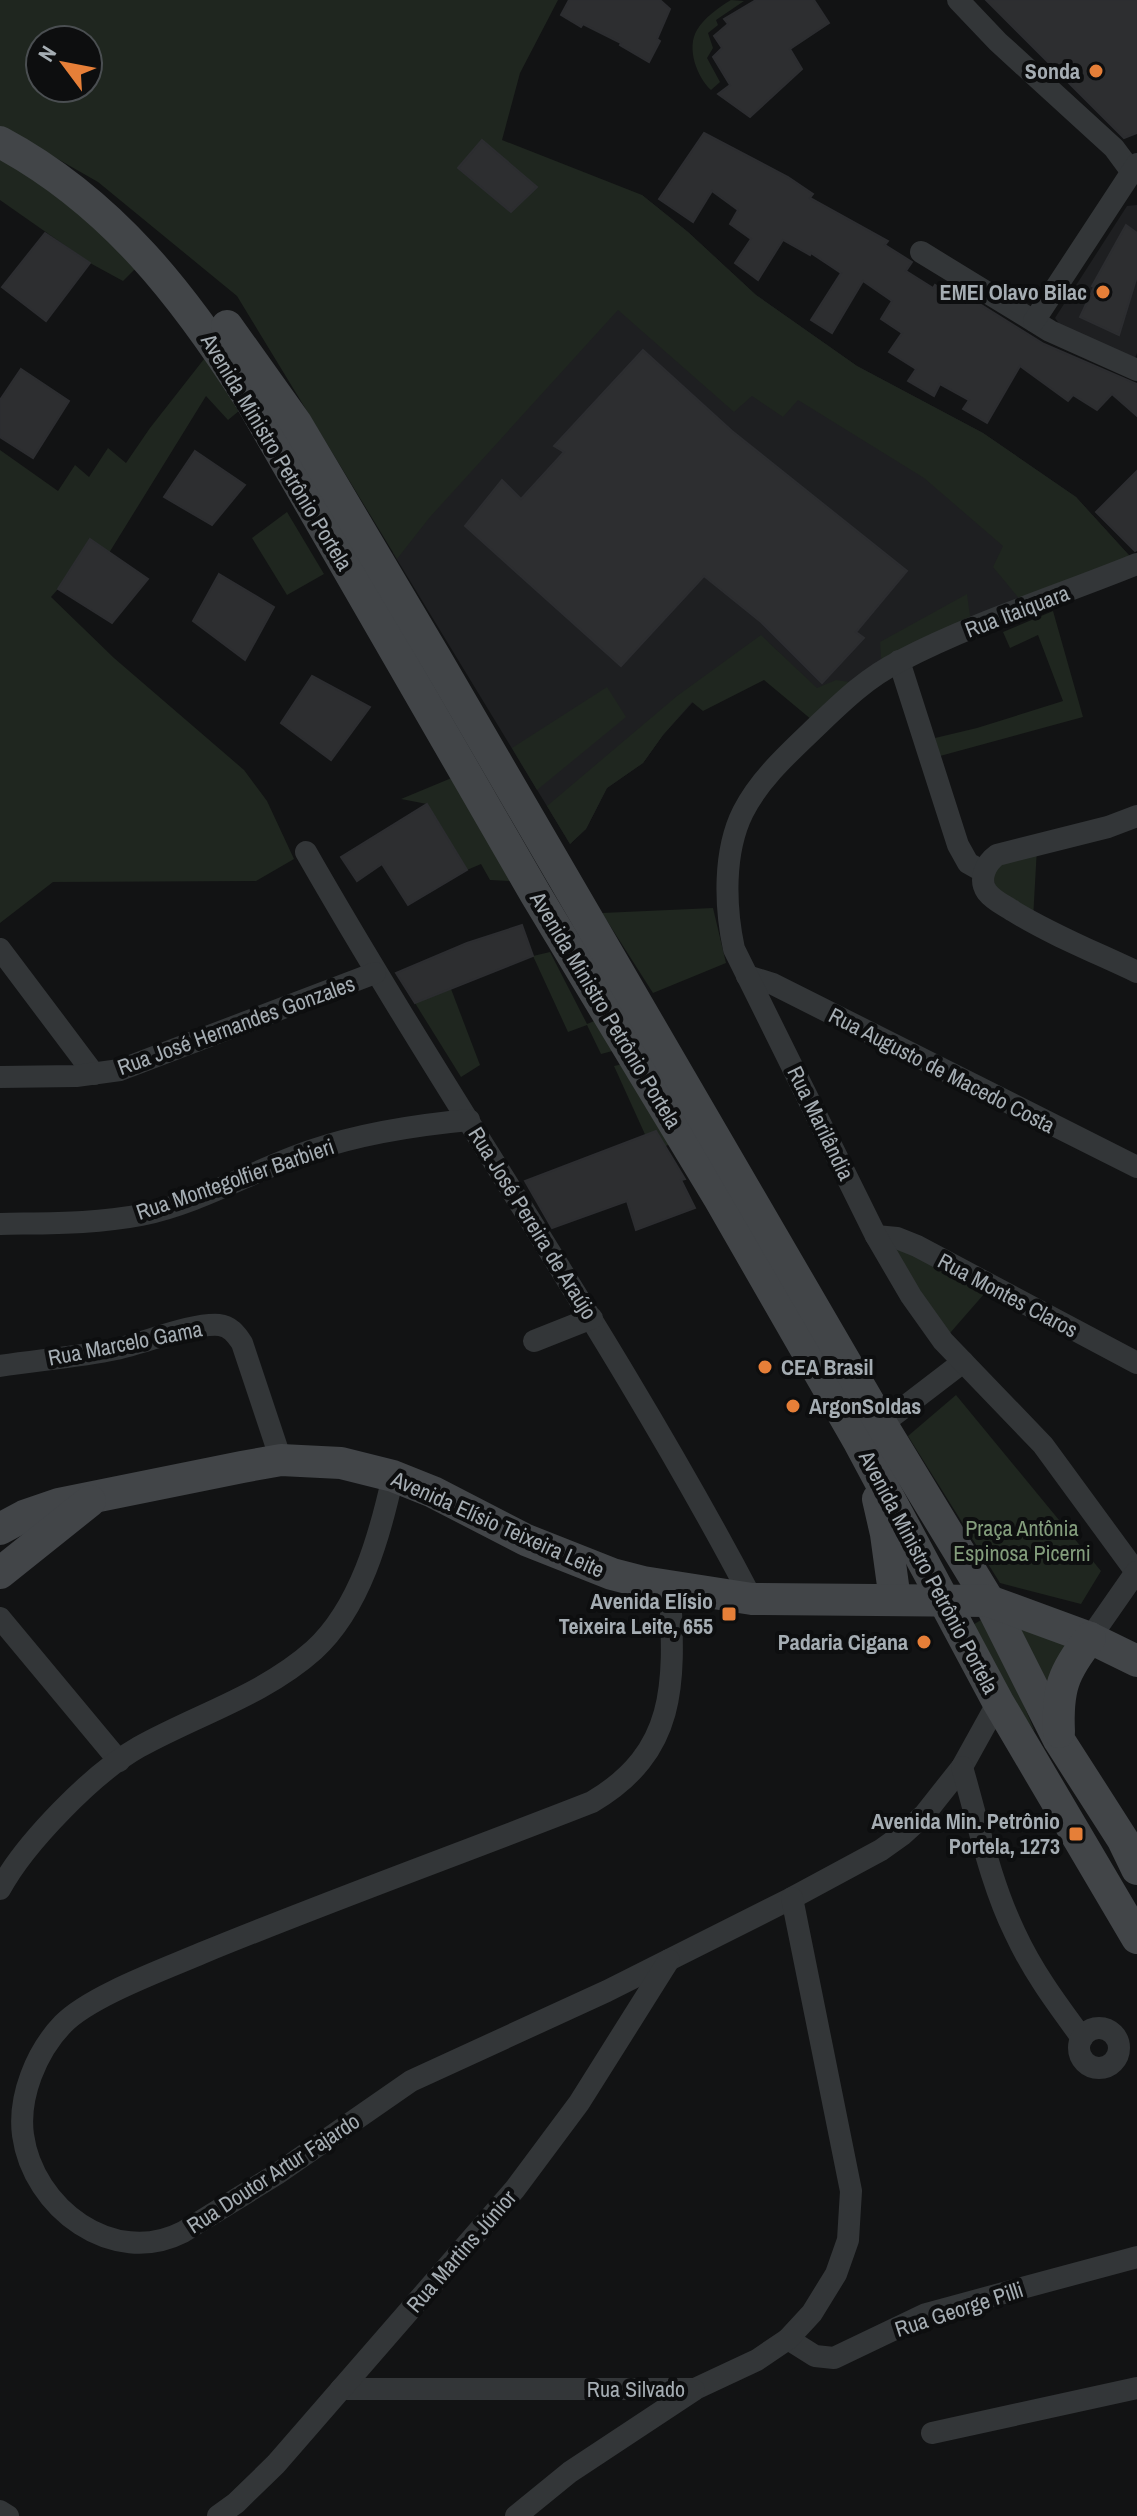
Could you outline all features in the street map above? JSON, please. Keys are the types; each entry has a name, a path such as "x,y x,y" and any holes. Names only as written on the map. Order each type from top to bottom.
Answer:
{"street":[{"path":"958,0 998,42 1134,168 1034,321"},
{"name":"Avenida Ministro Petrônio Portela","path":"0,118 34,135 98,182 146,229 200,290 296,423 870,1442 945,1601 998,1702 1137,1938"},
{"name":"Avenida Ministro Petrônio Portela","path":"0,142 23,155 101,212 163,275 215,345 263,420 536,895 719,1198 870,1442 989,1601 1059,1740 1130,1847 1137,1869"},
{"path":"921,252 1050,331 1137,370"},
{"name":"Rua Itaiquara","path":"899,661 1137,564"},
{"path":"899,661 958,845 968,863 984,872"},
{"name":"Rua Marilândia","path":"899,661 861,685 803,739 763,782 743,812 733,842 728,923 734,949 876,1236 923,1314 963,1362 1043,1445 1137,1573"},
{"path":"1137,816 1108,827 997,855 989,861 983,884 995,900 1034,924 1137,972"},
{"name":"Rua José Pereira de Araújo","path":"306,852 375,973 592,1318 752,1599"},
{"path":"0,949 94,1074"},
{"name":"Rua José Hernandes Gonzales","path":"0,1077 94,1074 120,1070 375,973"},
{"name":"Rua Augusto de Macedo Costa","path":"747,976 773,984 1137,1167"},
{"name":"Rua Montegolfier Barbieri","path":"0,1224 100,1220 143,1214 215,1190 313,1150 413,1126 469,1120"},
{"name":"Rua Montes Claros","path":"876,1236 897,1238 917,1246 1137,1363"},
{"path":"534,1341 592,1318"},
{"name":"Rua Marcelo Gama","path":"0,1366 117,1349 216,1324 230,1329 242,1343 281,1460"},
{"path":"895,1600 870,1442 963,1362"},
{"name":"Avenida Elísio Teixeira Leite","path":"0,1529 24,1516 59,1504 281,1460 341,1463 393,1476 433,1492 550,1551 612,1574 670,1588 752,1599 989,1601 1090,1638 1137,1661"},
{"path":"0,1889 58,1815 119,1761 137,1748 245,1695 288,1670 314,1650 329,1634 355,1593 387,1504 393,1476"},
{"path":"0,1573 93,1499"},
{"path":"1059,1740 1059,1693 1067,1669 1137,1573"},
{"name":"Rua Doutor Artur Fajardo","path":"670,1588 672,1650 661,1726 641,1763 617,1787 592,1802 180,1963 85,2008 63,2025 35,2067 26,2092 23,2114 23,2135 30,2161 47,2192 63,2212 80,2227 133,2242 172,2237 277,2174 411,2081 792,1898 902,1835 924,1815 962,1767 998,1702"},
{"path":"0,1618 119,1761"},
{"path":"962,1767 1013,1931 1039,1981 1082,2038"},
{"name":"Rua Silvado","path":"341,2389 695,2389 757,2360 788,2339 812,2313 836,2274 848,2240 851,2191 792,1898"},
{"name":"Rua Martins Júnior","path":"218,2516 276,2464 515,2189 579,2103 670,1959"},
{"name":"Rua George Pilli","path":"788,2339 815,2356 834,2358 926,2314 1137,2257"},
{"path":"932,2433 1137,2388"},
{"path":"516,2516 570,2472 695,2389"},
{"path":"0,2511 8,2516"}],"shaded area":[{"path":"642,195 688,232 756,295 857,366 983,433 1076,497 1137,564 858,687 817,689 768,642 693,702 643,763 607,788 586,829 570,844 393,553 610,303"},
{"name":"EMEI Olavo Bilac","path":"1137,205 1137,353 1134,361 1065,332 1055,318 1127,206"}],"green space":[{"path":"0,0 558,0 520,73 502,140 642,195 688,232 756,295 857,366 983,433 1076,497 1137,564 1027,608 993,567 1003,546 924,478 798,400 783,417 752,396 734,412 618,310 430,517 397,559 237,296 98,182 0,126"},
{"path":"731,0 744,1 716,20 718,25 708,33 713,48 707,58 720,82 711,90 701,78 695,62 694,37 708,17"},
{"path":"0,139 146,258 123,281 90,263 0,200"},
{"path":"215,345 251,401 228,420 206,396 109,553 90,540 51,597 114,658 244,770 267,801 294,859 256,881 53,882 0,923 0,450 58,491 75,465 89,477 108,448 126,463"},
{"path":"287,512 324,574 287,595 252,538"},
{"path":"967,594 972,630 882,672 880,642"},
{"path":"1053,611 1083,717 940,756 935,738 1063,701 1038,635 1010,648 1003,632"},
{"path":"761,635 817,688 836,680 850,682 818,725 764,680 703,711 692,702 643,763 607,788 586,829 570,844 547,806 677,696"},
{"path":"607,687 626,717 537,790 512,748"},
{"path":"466,772 528,882 490,880 481,864 467,870 427,804 401,799"},
{"path":"1037,848 1033,919 998,900 991,865"},
{"path":"713,908 726,963 653,993 602,913"},
{"path":"550,952 587,1024 609,1015 628,1047 601,1054 587,1025 568,1032 533,956"},
{"path":"451,989 480,1065 461,1077 415,1003"},
{"path":"636,1061 683,1138 653,1152 614,1066"},
{"path":"876,1236 991,1286 943,1341"},
{"name":"Praça Antônia Espinosa Picerni","path":"956,1395 1101,1571 1081,1604 1000,1583 908,1436"},
{"path":"989,1601 1090,1638 1059,1740"},
{"path":"981,1620 1003,1655 1035,1732 971,1626"}],"building":[{"path":"569,0 660,0 670,9 657,39 660,41 649,62 621,43 583,24 581,27 561,15"},
{"path":"756,0 814,0 829,23 790,49 802,69 750,117 718,94 730,85 713,57 722,48 714,36 728,24 724,19"},
{"name":"Sonda","path":"986,0 1137,0 1137,133 1124,138"},
{"path":"704,133 788,177 813,194 810,198 888,241 885,245 912,262 906,271 933,288 935,285 961,302 965,295 1044,344 1137,384 1137,416 1112,394 1097,410 1073,395 1068,401 1020,366 987,423 963,409 969,400 940,384 934,396 908,381 916,369 889,352 902,333 881,319 892,301 863,281 832,333 811,320 841,273 811,253 783,240 758,280 735,263 751,239 730,224 738,210 712,191 693,222 659,199"},
{"path":"482,140 537,187 511,212 458,168"},
{"path":"1126,225 1137,233 1137,276 1119,335 1080,317 1092,286"},
{"path":"45,233 90,263 46,321 2,287"},
{"path":"643,350 732,431 907,571 856,632 864,638 822,683 761,622 704,576 621,666 465,526 502,480 521,499 564,452 554,446"},
{"path":"21,369 69,401 33,458 0,437 0,400"},
{"path":"195,451 245,485 212,525 164,497"},
{"path":"1137,471 1137,550 1135,551 1096,512"},
{"path":"90,539 148,579 112,623 58,589"},
{"path":"219,574 274,607 245,660 193,621"},
{"path":"312,676 370,707 331,760 281,723"},
{"path":"427,804 467,870 408,905 382,864 357,881 341,857"},
{"path":"522,925 533,956 415,1003 396,973 467,943"},
{"path":"656,1131 685,1179 681,1180 695,1208 636,1230 627,1201 552,1228 525,1181"}],"place":[{"name":"Sonda","path":"1096,71"},
{"name":"EMEI Olavo Bilac","path":"1103,292"},
{"name":"CEA Brasil","path":"765,1367"},
{"name":"ArgonSoldas","path":"793,1406"},
{"name":"Avenida Elísio Teixeira Leite, 655","path":"729,1614"},
{"name":"Padaria Cigana","path":"924,1642"},
{"name":"Avenida Min. Petrônio Portela, 1273","path":"1076,1834"}]}
